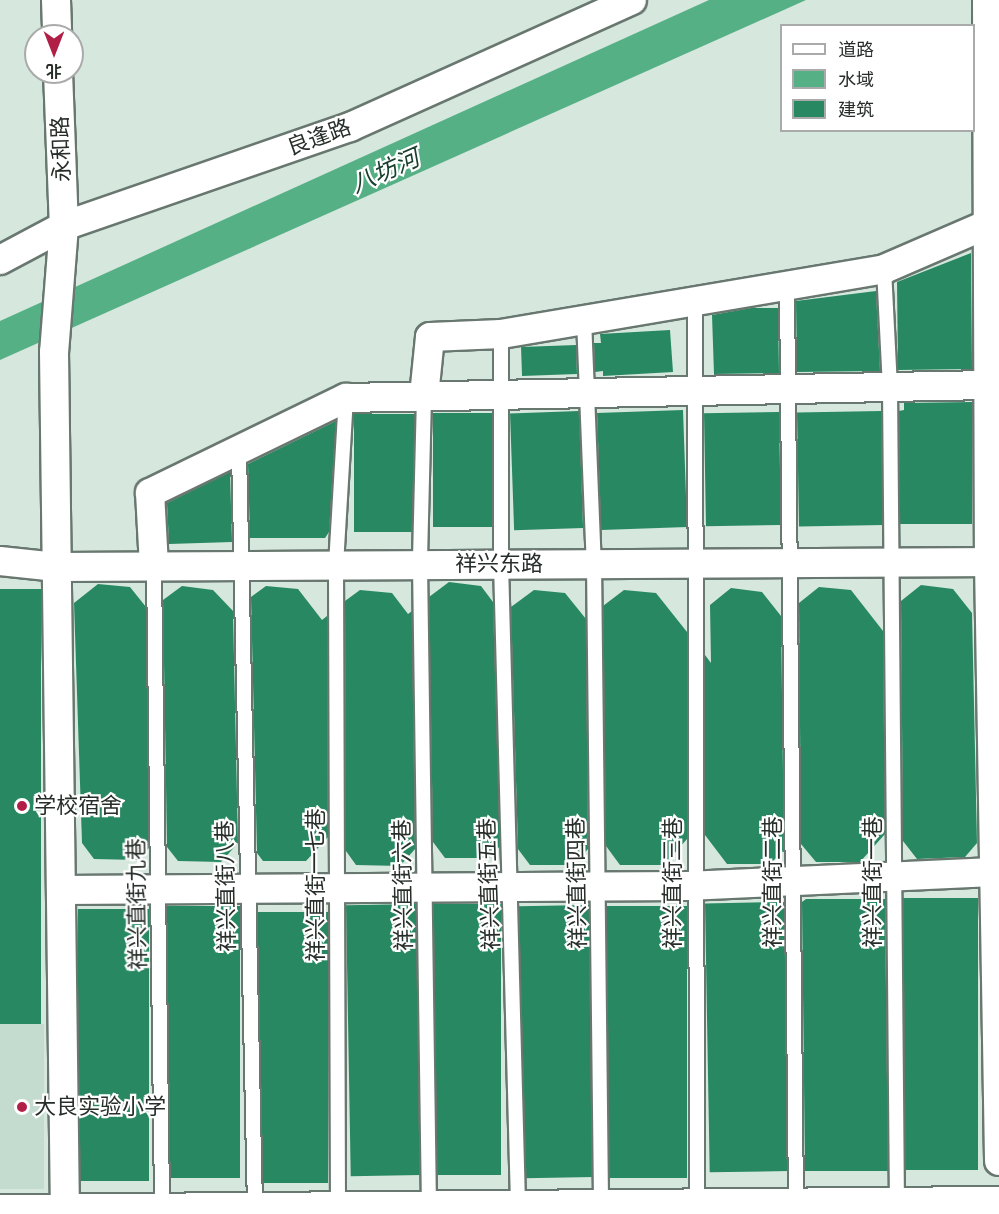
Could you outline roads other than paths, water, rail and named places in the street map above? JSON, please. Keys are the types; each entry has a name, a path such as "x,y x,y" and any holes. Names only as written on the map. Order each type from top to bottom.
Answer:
{"street":[{"path":"56,0 57,24"},
{"name":"良逢路","path":"0,260 64,226 350,127 632,0"},
{"path":"987,0 988,385 994,562 999,1161"},
{"name":"永和路","path":"58,84 64,226 54,352 65,1211"},
{"path":"424,396 430,337 501,334 884,269 988,224"},
{"path":"154,566 150,493 346,398 498,392 988,385"},
{"name":"祥兴东路","path":"0,561 57,567 994,562"},
{"path":"62,890 693,885 894,874 996,872"},
{"path":"0,1209 65,1211 162,1206 338,1205 384,1209 429,1204 601,1203 697,1209 796,1202 999,1201"}],"lane":[{"name":"祥兴直街一巷","path":"884,269 890,388 897,1201"},
{"name":"祥兴直街二巷","path":"787,286 792,562 796,1202"},
{"name":"祥兴直街三巷","path":"695,301 692,390 693,885 697,1209"},
{"name":"祥兴直街四巷","path":"584,320 594,563 601,1203"},
{"name":"祥兴直街五巷","path":"501,334 498,392 501,563 518,1204"},
{"name":"祥兴直街六巷","path":"424,396 420,564 429,1204"},
{"name":"祥兴直街一七巷","path":"338,1205 336,565 346,398"},
{"name":"祥兴直街八巷","path":"239,450 255,1205"},
{"name":"祥兴直街九巷","path":"154,566 162,1206"}],"water":[{"name":"八坊河","path":"709,0 806,0 0,360 0,321"}],"place":[{"name":"学校宿舍","path":"22,806"},
{"name":"大良实验小学","path":"22,1107"}]}
